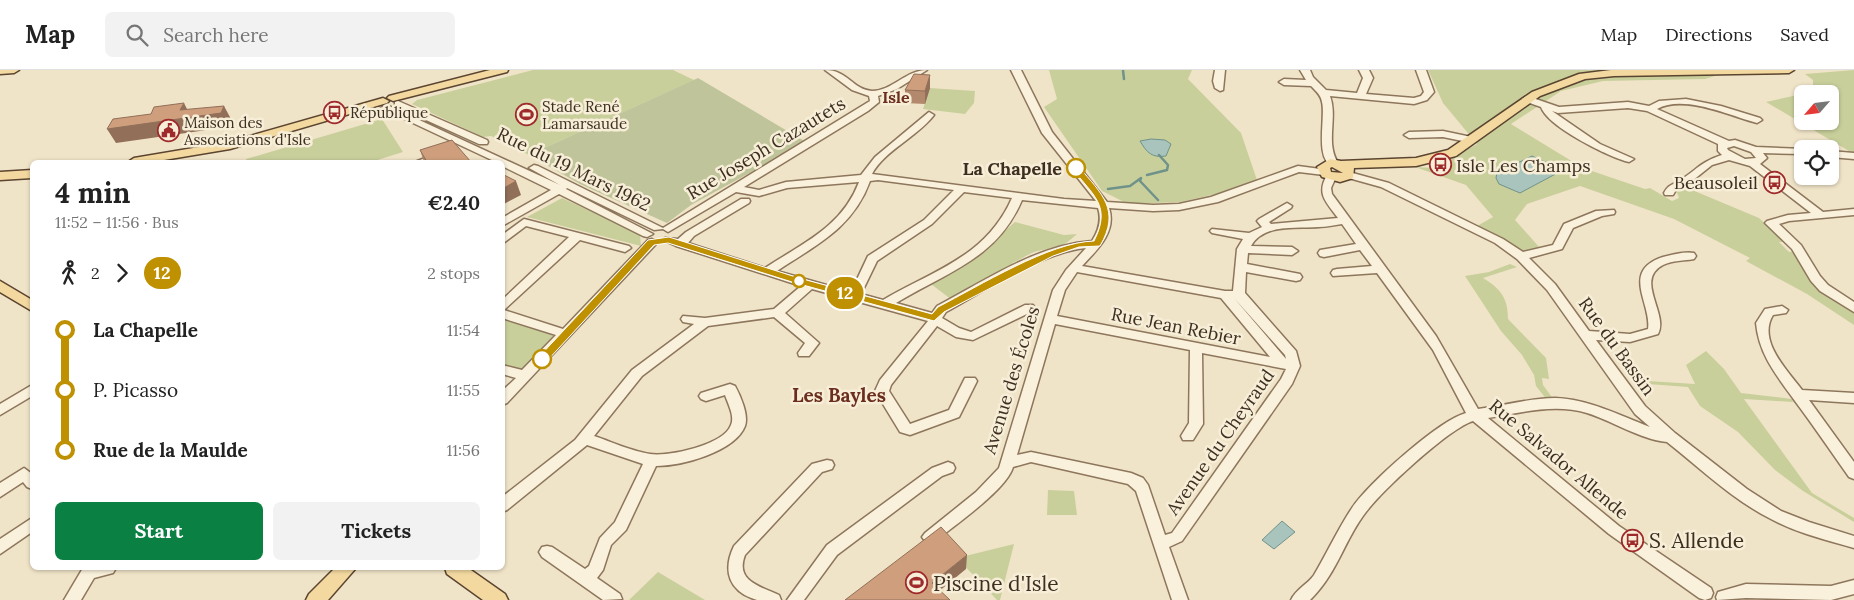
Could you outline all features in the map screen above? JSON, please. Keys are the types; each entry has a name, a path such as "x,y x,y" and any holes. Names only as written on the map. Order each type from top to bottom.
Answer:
{"main road":[{"path":"0,71 14,70"},
{"path":"145,160 219,147 361,107 390,103 415,92 503,70"},
{"path":"1339,169 1434,159 1452,153 1527,99 1580,73 1789,70"},
{"path":"0,176 30,174"},
{"path":"0,286 30,305"},
{"path":"316,600 345,570"},
{"path":"457,570 498,600"}],"street":[{"path":"830,70 861,91 872,94 882,92 922,70"},
{"path":"839,75 848,70"},
{"name":"Rue Joseph Cazautets","path":"669,235 735,189 870,106 874,102 872,94 874,90 909,70"},
{"path":"1016,70 1047,133 1096,192 1104,205"},
{"path":"1220,70 1218,81 1220,88"},
{"path":"1305,70 1312,82 1324,93 1327,102 1327,151 1339,169"},
{"path":"1360,97 1368,78 1364,70"},
{"path":"1324,93 1414,101 1424,98 1428,92 1421,70"},
{"path":"1284,82 1312,82"},
{"path":"1527,99 1558,110 1628,106 1650,109 1726,144 1735,143 1755,150 1794,151"},
{"path":"1650,109 1666,100 1701,104 1757,120"},
{"path":"390,103 562,187 649,238 690,234 745,201"},
{"path":"1546,107 1548,113 1589,142 1612,154 1629,158"},
{"path":"767,272 826,234 843,219 854,206 872,166 921,125 929,115"},
{"path":"1409,135 1443,134 1472,140"},
{"path":"426,160 472,142"},
{"path":"1726,144 1722,146 1723,151 1729,156 1753,163 1821,215"},
{"path":"1753,163 1762,158 1755,150"},
{"path":"1839,155 1854,156"},
{"path":"1669,193 1672,188 1683,183 1708,163 1729,156"},
{"name":"Rue du Bassin","path":"1104,205 1153,208 1179,207 1214,200 1298,169 1339,169 1385,185 1499,241 1521,256 1551,287 1640,410 1670,437 1742,493 1776,515 1806,527 1854,542"},
{"name":"Rue Salvador Allende","path":"1339,169 1326,188 1326,194 1378,269 1433,340 1462,396 1475,415 1614,530 1704,597"},
{"path":"750,180 761,186 774,187 866,176 1104,205"},
{"path":"505,221 562,187"},
{"name":"Rue du 19 Mars 1962","path":"562,187 669,235 767,272 934,318 966,336 972,336 1029,308"},
{"path":"735,189 759,193 774,187"},
{"path":"855,295 872,259 928,222 961,189"},
{"path":"886,304 954,268 989,241 1014,208 1018,196"},
{"name":"Avenue des Écoles","path":"919,546 981,496 999,478 1008,463 1034,369 1060,290 1074,268 1097,244 1106,227 1104,205"},
{"path":"1268,228 1264,222 1266,218 1287,206"},
{"path":"1521,256 1558,247 1568,226 1600,212 1610,212"},
{"path":"1854,212 1788,218 1771,223 1797,247 1815,278 1824,288 1854,308"},
{"path":"1074,268 1225,295 1239,294 1243,249 1250,237 1268,228 1344,220"},
{"path":"505,238 524,222 625,248"},
{"path":"1216,231 1250,237"},
{"path":"505,304 578,235"},
{"path":"505,397 566,334 649,238 669,235"},
{"path":"970,381 954,413 916,430 905,428 884,395 884,383 932,325 934,318 941,309 1050,254 1078,244 1097,244"},
{"path":"1324,253 1362,246"},
{"path":"1243,249 1292,251"},
{"path":"1586,336 1646,336 1654,331 1655,324 1644,281 1649,270 1660,261 1690,256"},
{"path":"1240,267 1296,277"},
{"path":"1337,273 1378,269"},
{"path":"687,319 706,322 780,314 815,286"},
{"name":"Avenue du Cheyraud","path":"1160,544 1177,537 1287,381 1291,354 1239,294"},
{"name":"Avenue du Cheyraud","path":"1225,295 1288,365"},
{"path":"1782,310 1769,312 1762,323 1767,352 1782,376 1798,395 1854,473"},
{"path":"780,314 813,343 804,353"},
{"path":"505,315 566,334"},
{"name":"Rue Jean Rebier","path":"1051,319 1288,365"},
{"path":"505,504 584,438 636,373 706,322"},
{"path":"1188,436 1196,424 1196,348"},
{"path":"505,370 526,376"},
{"path":"584,438 652,460 669,459 716,447 726,442 738,428 739,419 730,389 706,396"},
{"path":"0,410 30,391"},
{"path":"1798,395 1854,398"},
{"path":"1310,597 1358,511 1381,486 1434,438 1459,420 1475,415 1552,404 1568,404 1590,409 1659,436 1670,437"},
{"path":"1008,463 1031,457 1138,482 1143,489 1180,600"},
{"path":"586,578 596,570 605,542 621,526 652,460"},
{"path":"773,600 740,582 735,574 733,563 739,551 817,468 826,465"},
{"path":"794,600 832,550 937,472 948,468"},
{"path":"0,491 24,474 30,481"},
{"path":"0,548 30,526"},
{"path":"548,552 614,599"},
{"path":"72,600 90,570"},
{"path":"1704,597 1716,593 1725,598 1746,591 1831,593 1854,587"}],"green space":[{"name":"Stade René Lamarsaude","path":"533,70 673,70 694,80 529,155 491,136 483,137 412,104 417,100"},
{"path":"1049,70 1192,70 1188,79 1241,133 1257,180 1220,193 1181,202 1128,204 1102,191 1044,107 1057,99"},
{"path":"1428,70 1735,70 1705,79 1603,81 1561,91 1511,124 1583,168 1645,189 1650,188 1672,201 1679,198 1676,190 1685,187 1759,218 1785,242 1779,242 1789,252 1795,251 1854,312 1854,325 1807,294 1746,261 1750,258 1674,219 1580,186 1527,204 1515,220 1540,248 1522,251 1477,226 1493,217 1466,185 1415,167 1435,168 1477,144 1443,103"},
{"path":"1854,70 1854,154 1839,145 1839,140 1830,140 1813,130 1839,130 1839,85 1813,85 1813,80 1805,74"},
{"path":"698,78 806,142 691,205 667,223 580,184 529,155"},
{"path":"930,88 975,91 974,103 965,114 923,109"},
{"path":"1794,96 1794,119 1766,102"},
{"path":"382,119 403,152 377,160 246,159"},
{"path":"562,198 640,234 641,246 527,217"},
{"path":"1015,222 1064,235 1077,234 1062,245 1035,252 1012,263 1015,266 952,300 931,284 965,264"},
{"path":"1510,264 1517,267 1483,278 1499,290 1507,305 1508,319 1546,358 1549,379 1542,378 1543,385 1554,400 1547,400 1536,386 1534,375 1522,355 1501,331 1465,276 1489,272"},
{"path":"505,320 552,334 553,339 526,367 519,369 505,365"},
{"path":"1706,351 1724,369 1741,393 1792,399 1793,402 1744,399 1812,493 1854,518 1854,522 1803,491 1775,470 1738,432 1700,406 1688,387 1634,383 1632,380 1695,384 1686,365"},
{"path":"1048,490 1074,491 1077,515 1047,515"},
{"path":"1014,544 1000,600 997,600 957,558"},
{"path":"658,572 705,600 629,600"}],"water":[{"path":"1151,139 1165,140 1171,144 1166,156 1150,154 1140,141"},
{"path":"1532,156 1563,170 1520,193 1499,184 1496,178 1497,173"},
{"path":"1282,521 1295,532 1274,549 1262,540"}],"building":[{"path":"914,74 930,75 925,91 905,90"},
{"path":"184,103 180,110 224,106 221,113 107,129 113,119 151,114 154,107"},
{"path":"452,140 469,160 426,160 420,150"},
{"path":"505,176 516,181 505,187"},
{"name":"Piscine d'Isle","path":"941,527 967,555 932,583 950,600 845,600"}],"waterway":[{"path":"1123,70 1124,79"},
{"path":"1147,175 1167,170 1168,165 1159,155"},
{"path":"1108,189 1130,186 1141,178 1140,181 1158,200"}],"bus line":[{"name":"12","path":"542,359 652,242 658,243 669,240 767,272 934,318 941,309 1050,254 1078,244 1097,244 1106,227 1106,210 1096,192 1076,168"}],"place":[{"name":"République","path":"334,112"},
{"name":"Stade René Lamarsaude","path":"526,115"},
{"name":"Maison des Associations d'Isle","path":"168,131"},
{"name":"Isle Les Champs","path":"1440,165"},
{"name":"La Chapelle","path":"1076,168"},
{"name":"Beausoleil","path":"1774,182"},
{"name":"S. Allende","path":"1633,540"},
{"name":"Piscine d'Isle","path":"917,583"}],"district":[{"name":"Isle","path":"896,97"},
{"name":"Les Bayles","path":"839,395"}]}
